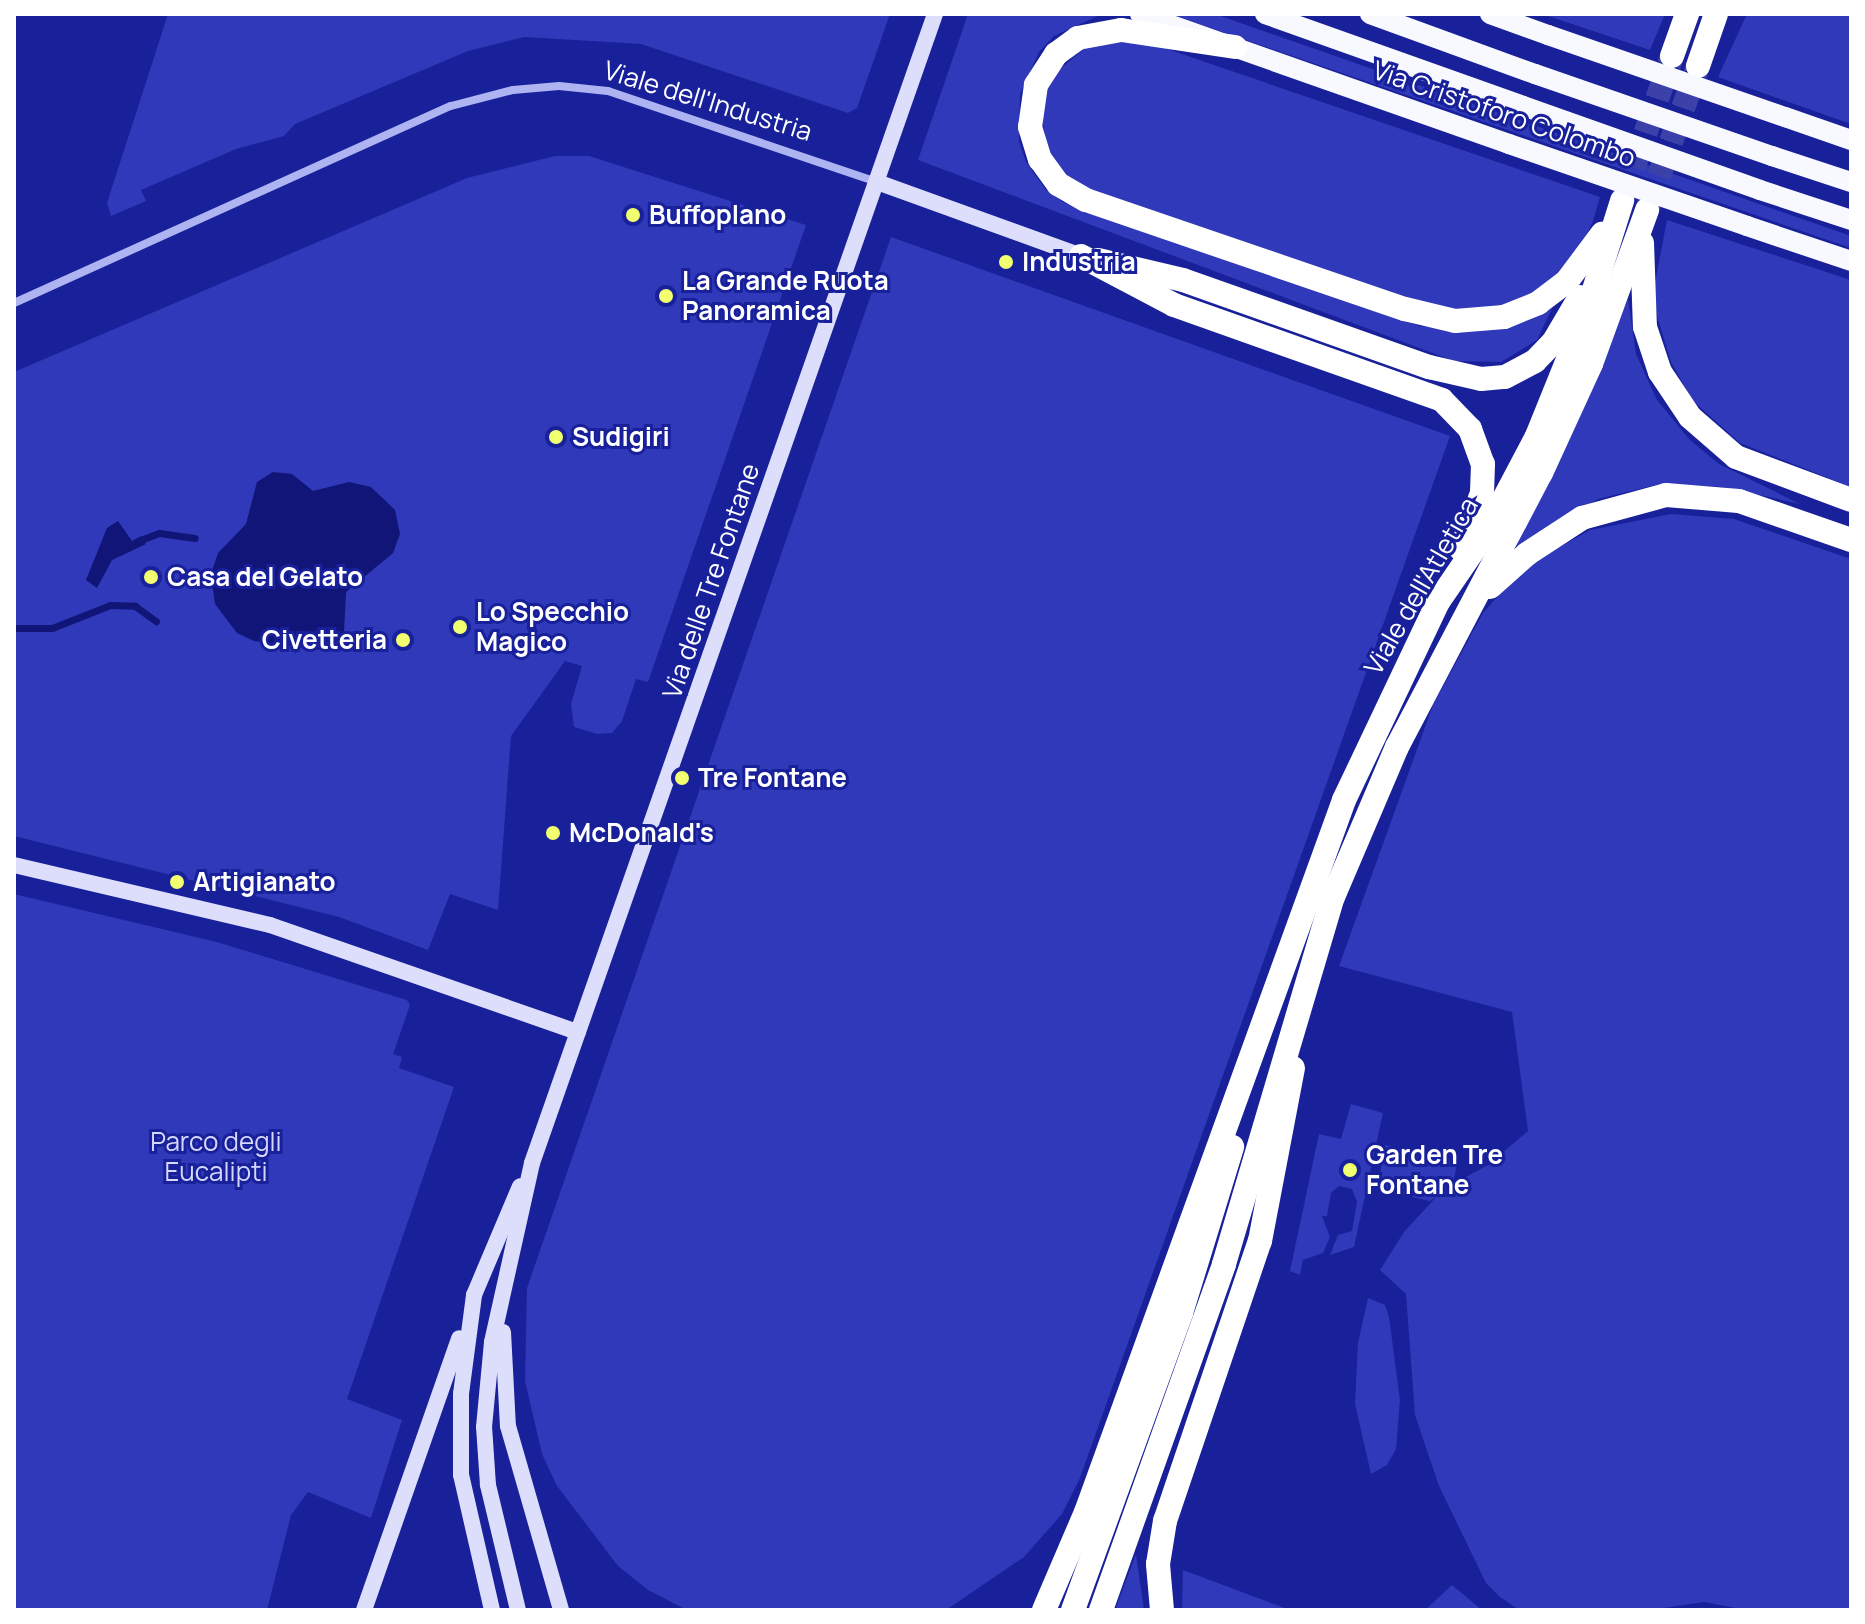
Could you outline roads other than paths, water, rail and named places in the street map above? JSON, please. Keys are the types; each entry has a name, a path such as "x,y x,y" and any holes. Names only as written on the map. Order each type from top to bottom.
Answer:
{"highway":[{"path":"1672,56 1687,14"},
{"path":"1716,14 1701,57 1727,14"},
{"name":"Viale dell'Atletica","path":"1235,47 1121,30 1078,38 1056,54 1036,85 1030,127 1040,159 1058,184 1086,200 1455,321 1504,317 1547,298 1576,271 1621,205 1575,344 1537,436 1488,529 1438,602 1344,800 1271,1001"},
{"name":"Viale dell'Atletica","path":"1307,978 1327,911 1371,806 1591,364 1645,217 1645,327 1660,372 1690,417 1736,457 1851,500"},
{"path":"1081,256 1183,280 1429,367 1489,379 1520,370 1547,348 1605,249"},
{"path":"1081,256 1174,305 1437,396 1463,419 1480,451 1482,493 1438,602"},
{"path":"1472,606 1506,570 1562,530 1607,508 1640,499 1728,498 1851,540"},
{"path":"1101,1610 1224,1264 1307,978"},
{"path":"1162,1610 1158,1564 1165,1521 1265,1222 1307,978"},
{"path":"1044,1610 1086,1512 1271,1001"},
{"path":"1073,1610 1207,1237 1271,1001"}],"main road":[{"name":"Via delle Tre Fontane","path":"492,1610 460,1464 461,1394 474,1295 532,1163 935,14"},
{"name":"Via Cristoforo Colombo","path":"1140,14 1851,261"},
{"name":"Via Cristoforo Colombo","path":"1265,14 1851,220"},
{"name":"Via Cristoforo Colombo","path":"1370,14 1851,182"},
{"path":"1490,14 1851,140"},
{"name":"Viale dell'Industria","path":"877,182 1081,256"},
{"path":"14,865 270,925 411,971 578,1032"},
{"name":"Via delle Tre Fontane","path":"518,1610 491,1502 484,1446 489,1367 532,1163"},
{"path":"505,1289 502,1368 508,1426 561,1610"},
{"path":"364,1610 474,1295"}],"street":[{"name":"Viale dell'Industria","path":"14,303 451,106 513,90 559,86 608,91 877,182"}],"waterway":[{"path":"143,539 159,533 195,538"},
{"path":"16,628 52,628 110,605 135,606 156,621"}],"tunnel":[{"path":"1622,201 1672,56"},
{"path":"1647,210 1698,66"}],"place":[{"name":"Buffoplano","path":"633,215"},
{"name":"Industria","path":"1006,262"},
{"name":"La Grande Ruota Panoramica","path":"666,296"},
{"name":"Sudigiri","path":"556,437"},
{"name":"Casa del Gelato","path":"151,577"},
{"name":"Lo Specchio Magico","path":"460,627"},
{"name":"Civetteria","path":"403,640"},
{"name":"Tre Fontane","path":"682,778"},
{"name":"McDonald's","path":"553,833"},
{"name":"Artigianato","path":"177,882"},
{"name":"Garden Tre Fontane","path":"1350,1170"}],"park label":[{"name":"Parco degli Eucalipti","path":"216,1157"}]}
